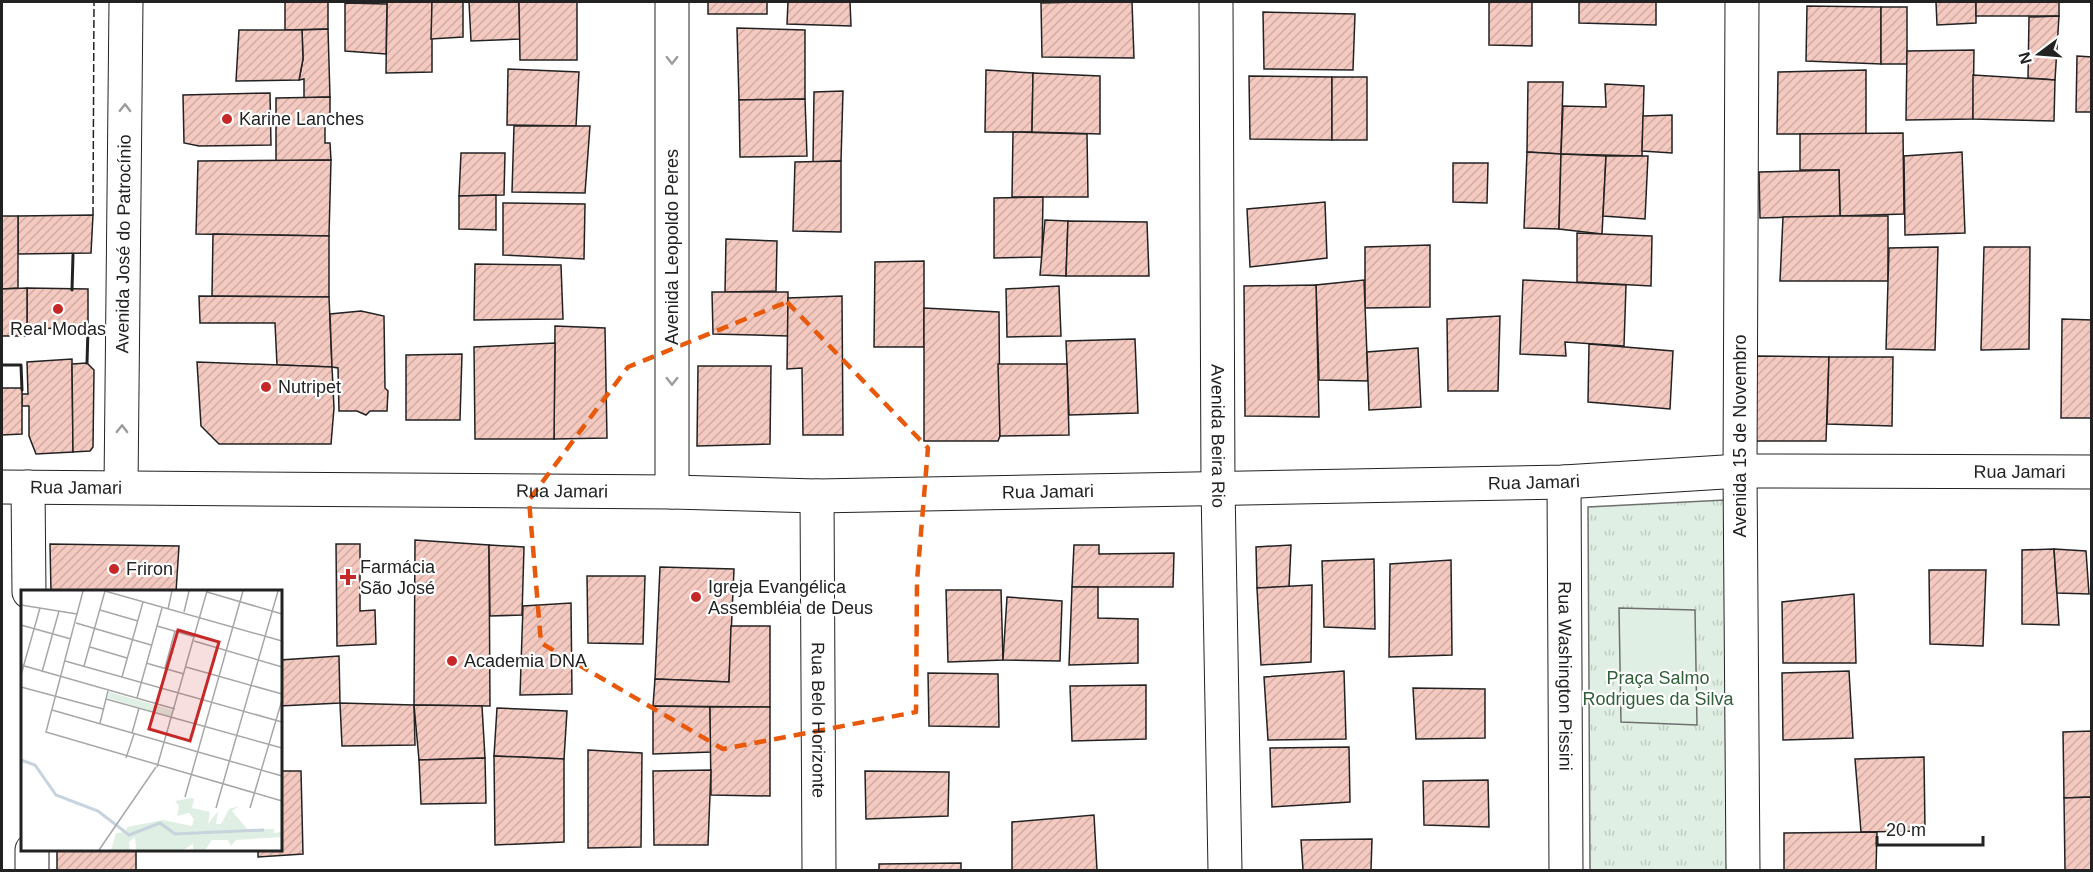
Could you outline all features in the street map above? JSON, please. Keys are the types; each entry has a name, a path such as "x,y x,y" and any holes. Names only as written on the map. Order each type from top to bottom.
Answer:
{"street":[{"name":"Avenida José do Patrocínio","path":"121,487 126,2"},
{"name":"Avenida Leopoldo Peres","path":"672,2 672,492"},
{"name":"Avenida Beira Rio","path":"1216,2 1218,487 1225,870"},
{"name":"Avenida 15 de Novembro","path":"1742,2 1740,471 1743,870"},
{"name":"Rua Jamari","path":"15,487 672,492 817,496 1564,482 1740,471 2091,472"},
{"name":"Rua Washington Pissini","path":"1564,482 1566,870"},
{"path":"15,487 29,590"},
{"name":"Rua Belo Horizonte","path":"817,496 819,870"},
{"path":"32,851 32,870"}],"highlighted area":[{"path":"787,302 928,448 917,581 916,712 723,749 541,643 529,500 628,367"}],"green space":[{"name":"Praça Salmo Rodrigues da Silva","path":"1725,500 1727,870 1590,870 1588,507"},
{"path":"1619,608 1695,610 1697,725 1621,722"}],"building":[{"path":"285,2 328,2 328,29 285,30"},
{"path":"387,2 432,2 432,72 386,73"},
{"path":"432,2 463,2 463,37 431,39"},
{"path":"469,2 519,2 520,39 471,41"},
{"path":"519,2 577,2 577,60 520,60"},
{"path":"708,2 767,2 767,14 708,14"},
{"path":"788,2 850,2 851,26 787,24"},
{"path":"1132,2 1134,58 1042,57 1041,3"},
{"path":"1489,2 1532,2 1532,46 1489,45"},
{"path":"1579,2 1656,2 1656,25 1579,23"},
{"path":"1936,2 1976,2 1976,23 1937,25"},
{"path":"1976,2 2059,2 2059,16 1976,16"},
{"path":"345,3 387,4 386,54 345,51"},
{"path":"1807,6 1881,7 1881,64 1806,61"},
{"path":"1881,7 1907,7 1907,64 1881,64"},
{"path":"1263,12 1355,14 1353,70 1264,69"},
{"path":"2059,16 2055,80 2028,78 2029,17"},
{"path":"737,28 805,30 805,99 739,100"},
{"path":"328,29 330,97 304,98 304,79 299,80 303,59 302,30"},
{"path":"239,30 302,30 303,59 299,80 236,81"},
{"path":"1974,50 1973,119 1906,120 1907,51"},
{"path":"2077,56 2092,57 2092,112 2076,112"},
{"path":"508,69 579,72 576,126 507,125"},
{"path":"986,70 1033,73 1032,132 985,132"},
{"path":"1866,70 1866,134 1777,134 1778,72"},
{"path":"1033,73 1100,76 1100,134 1032,132"},
{"path":"1973,75 2055,80 2054,121 1973,119"},
{"path":"1249,76 1332,77 1332,140 1250,139"},
{"path":"1332,77 1367,77 1367,140 1332,140"},
{"path":"1528,82 1563,82 1561,154 1527,152"},
{"path":"1605,84 1644,86 1642,156 1561,154 1563,106 1606,107"},
{"path":"843,91 841,161 813,162 814,92"},
{"name":"Karine Lanches","path":"270,93 271,145 199,146 184,143 183,95"},
{"path":"330,97 330,118 325,117 325,143 330,143 331,160 276,161 276,98"},
{"path":"805,99 807,156 740,157 739,100"},
{"path":"1672,115 1672,153 1642,151 1643,116"},
{"path":"514,126 590,126 585,193 512,192"},
{"path":"1013,132 1087,134 1088,197 1012,197"},
{"path":"1903,133 1904,214 1840,216 1839,170 1800,170 1800,134"},
{"path":"1527,152 1561,154 1559,229 1524,228"},
{"path":"1962,152 1965,233 1905,235 1904,156"},
{"path":"461,153 505,153 504,195 459,196"},
{"path":"1561,154 1606,156 1602,234 1559,229"},
{"path":"1606,156 1648,156 1645,219 1603,216"},
{"path":"331,160 329,236 196,234 198,161"},
{"path":"841,161 841,232 793,231 795,162"},
{"path":"1453,163 1488,163 1487,203 1453,202"},
{"path":"1839,170 1840,216 1760,218 1759,172"},
{"path":"496,195 496,230 459,229 459,196"},
{"path":"1043,197 1042,257 994,258 994,198"},
{"path":"1325,202 1327,258 1250,267 1247,209"},
{"path":"503,203 585,204 584,259 503,255"},
{"path":"93,215 91,253 18,254 18,216"},
{"path":"2,216 18,216 18,288 2,289"},
{"path":"1888,216 1888,281 1780,281 1783,217"},
{"path":"1045,220 1068,221 1066,276 1040,275"},
{"path":"1068,221 1147,222 1149,276 1066,276"},
{"path":"1577,233 1652,236 1651,286 1577,282"},
{"path":"213,234 329,236 329,297 212,296"},
{"path":"726,239 777,241 776,291 725,292"},
{"path":"1430,245 1430,307 1365,308 1365,247"},
{"path":"1938,247 1935,350 1886,349 1889,248"},
{"path":"1984,247 2030,247 2029,349 1981,350"},
{"path":"924,261 924,347 874,347 875,262"},
{"path":"475,264 561,265 563,319 474,320"},
{"path":"1364,280 1368,381 1319,380 1316,285"},
{"path":"1523,280 1626,285 1624,346 1565,342 1566,356 1520,354"},
{"path":"1316,285 1319,417 1245,416 1244,286"},
{"path":"1059,286 1061,336 1007,337 1006,289"},
{"name":"Real Modas","path":"27,288 88,289 88,329 27,328"},
{"path":"27,288 27,336 2,336 2,289"},
{"path":"712,292 788,292 788,336 713,334"},
{"path":"199,296 329,297 332,367 277,365 275,323 200,323"},
{"path":"842,296 843,435 803,435 802,368 787,369 788,298"},
{"path":"924,308 999,312 1000,436 998,441 924,441"},
{"path":"361,311 384,316 385,388 388,391 387,411 370,411 366,415 357,411 339,411 338,368 332,367 330,314"},
{"path":"1500,316 1498,391 1448,391 1447,319"},
{"path":"2062,319 2092,320 2092,418 2061,418"},
{"path":"555,326 605,328 607,438 554,439"},
{"path":"1135,339 1138,413 1069,415 1066,341"},
{"path":"555,343 554,439 475,439 474,347"},
{"path":"1589,344 1673,351 1670,409 1588,402"},
{"path":"1418,348 1421,407 1369,410 1367,352"},
{"path":"462,354 460,420 406,420 406,355"},
{"path":"1756,356 1829,357 1826,441 1756,441"},
{"path":"1829,357 1893,357 1892,426 1827,424"},
{"path":"72,359 73,452 36,454 29,436 29,406 22,406 22,394 28,394 27,362"},
{"name":"Nutripet","path":"197,362 332,367 334,408 331,444 219,444 201,426"},
{"path":"87,363 94,370 93,447 90,451 73,452 72,364"},
{"path":"998,364 1067,364 1069,435 1000,436"},
{"path":"698,366 771,366 770,444 697,446"},
{"path":"2,388 22,388 22,434 2,435"},
{"name":"Academia DNA","path":"415,540 489,545 490,706 414,705"},
{"name":"Friron","path":"50,544 179,546 176,590 51,590"},
{"name":"Farmácia São José","path":"336,544 360,544 360,611 375,610 376,644 337,646"},
{"path":"489,545 524,547 522,615 490,616"},
{"path":"1074,545 1099,545 1099,554 1174,553 1173,587 1072,587"},
{"path":"1291,545 1289,587 1257,588 1256,547"},
{"path":"2054,549 2059,625 2022,624 2022,550"},
{"path":"2054,549 2086,551 2089,594 2057,593"},
{"path":"1374,559 1375,629 1324,627 1322,561"},
{"path":"1451,560 1452,655 1389,657 1390,564"},
{"name":"Igreja Evangélica Assembléia de Deus","path":"660,567 734,569 729,682 655,679"},
{"path":"1929,570 1986,570 1983,646 1930,644"},
{"path":"587,576 645,576 643,644 588,643"},
{"path":"1312,585 1311,662 1261,665 1257,588"},
{"path":"1072,587 1098,587 1098,618 1138,619 1138,663 1069,665"},
{"path":"946,590 1001,590 1003,660 948,662"},
{"path":"1854,594 1856,663 1783,663 1782,602"},
{"path":"1007,597 1062,601 1060,661 1003,660"},
{"path":"571,603 572,694 520,695 523,606"},
{"path":"731,626 770,626 770,707 653,706 655,679 729,682"},
{"path":"339,656 340,703 282,706 282,660"},
{"path":"1344,671 1346,739 1268,740 1264,677"},
{"path":"1849,671 1853,738 1783,740 1782,673"},
{"path":"928,673 998,674 999,727 929,726"},
{"path":"1146,685 1146,739 1072,741 1070,686"},
{"path":"1413,688 1485,689 1485,738 1416,739"},
{"path":"340,703 414,705 415,745 342,746"},
{"path":"414,705 482,706 485,758 419,760"},
{"path":"653,706 710,707 711,752 653,754"},
{"path":"710,707 770,707 770,796 711,795"},
{"path":"497,708 567,711 564,759 494,756"},
{"path":"2092,731 2092,797 2064,798 2063,732"},
{"path":"1349,747 1350,802 1272,807 1270,748"},
{"path":"588,750 642,753 641,847 588,848"},
{"path":"494,756 564,759 564,842 495,845"},
{"path":"1924,757 1925,831 1861,832 1855,759"},
{"path":"485,758 486,803 421,804 419,760"},
{"path":"711,770 708,845 654,845 653,771"},
{"path":"282,771 301,771 303,854 258,857 258,851 282,851"},
{"path":"865,771 949,772 948,816 866,819"},
{"path":"1488,780 1489,827 1424,825 1423,781"},
{"path":"2092,797 2092,870 2065,870 2064,798"},
{"path":"1094,815 1097,870 1012,870 1012,822"},
{"path":"1877,832 1876,870 1784,870 1784,833"},
{"path":"1372,839 1371,870 1303,870 1301,840"},
{"path":"57,851 136,851 136,870 57,870"},
{"path":"961,863 961,870 879,870 879,864"}],"fence":[{"path":"93,215 94,2"}],"wall":[{"path":"72,290 73,255"},
{"path":"87,363 88,329"},
{"path":"2,365 21,365 22,390"}],"place":[{"name":"Karine Lanches","path":"227,119"},
{"name":"Real Modas","path":"58,309"},
{"name":"Nutripet","path":"266,387"},
{"name":"Friron","path":"114,569"},
{"name":"Farmácia São José","path":"348,577"},
{"name":"Igreja Evangélica Assembléia de Deus","path":"696,597"},
{"name":"Academia DNA","path":"452,661"}]}
